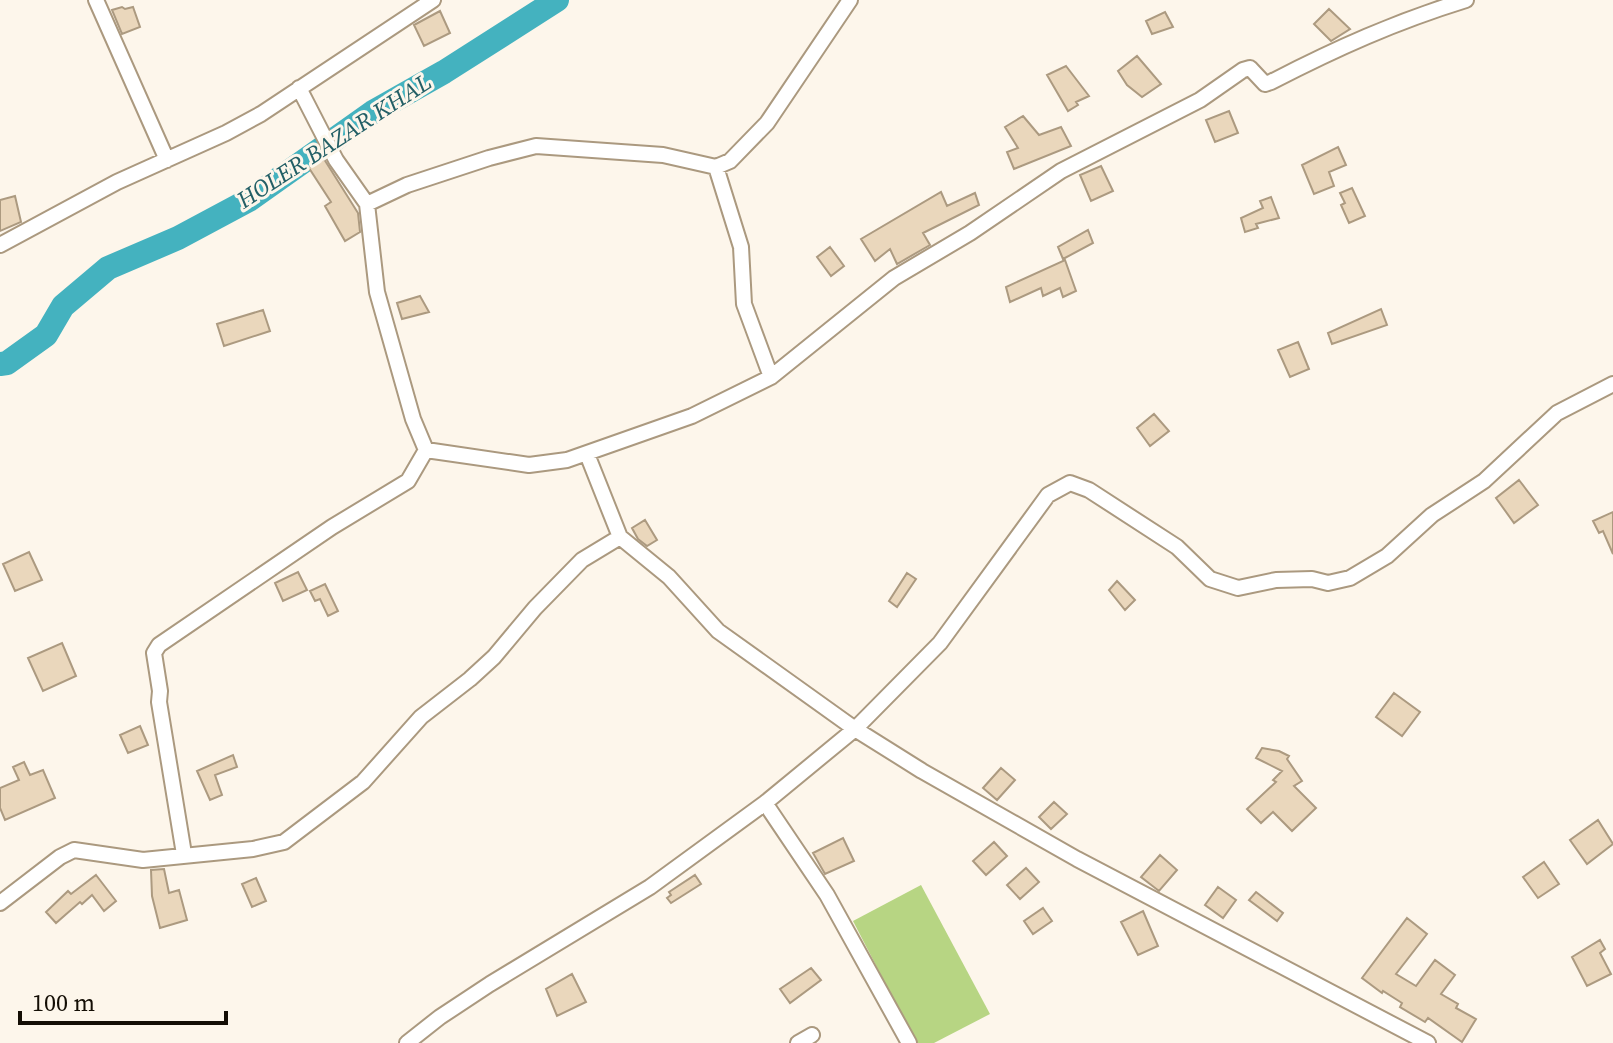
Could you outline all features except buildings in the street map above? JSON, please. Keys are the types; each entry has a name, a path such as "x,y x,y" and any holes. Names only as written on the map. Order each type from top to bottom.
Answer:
{"street":[{"path":"96,0 167,160"},
{"path":"0,245 117,182 226,133 302,93 433,0"},
{"path":"367,204 407,185 536,146 663,155 716,167 730,161 767,123 850,0"},
{"path":"426,450 529,465 587,454 692,416 771,377 894,278 970,233 1061,171 1200,100 1243,70 1250,68 1265,84 1345,43 1466,0"},
{"path":"302,93 336,160 367,204 377,292 413,419 426,450"},
{"path":"716,167 741,247 744,304 771,377"},
{"path":"407,1043 490,984 650,887 765,803 855,729 940,643 1048,495 1057,488 1070,483 1089,490 1177,547 1210,579 1238,588 1276,580 1312,579 1328,583 1350,578 1387,556 1432,515 1484,481 1557,413 1613,384"},
{"path":"184,854 154,653 159,645 332,527 408,481 426,450"},
{"path":"587,454 620,537 669,577 718,631 855,729 1077,859 1428,1043"},
{"path":"0,903 60,857 74,850 143,860 253,849 284,842 363,782 421,717 494,657 535,608 582,560 620,537"},
{"path":"765,803 827,895 909,1043"},
{"path":"798,1043 812,1035"}],"green space":[{"path":"921,885 990,1014 934,1043 916,1043 853,921"}],"waterway":[{"name":"HOLER BAZAR KHAL","path":"0,364 7,363 46,335 63,306 108,268 178,238 249,200 373,112 444,72 557,0"}]}
